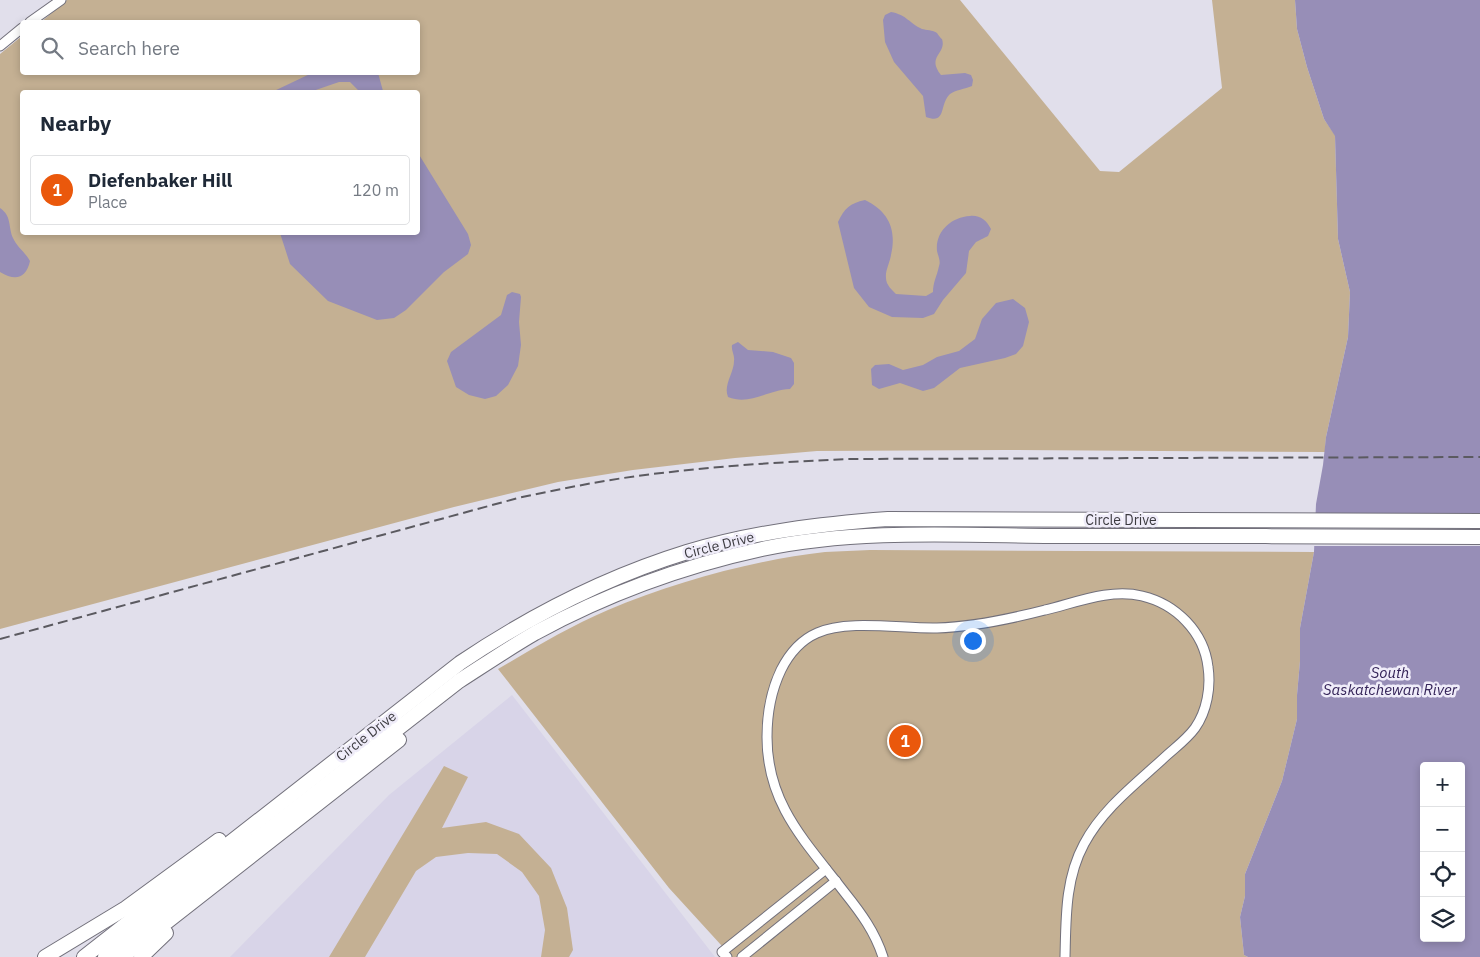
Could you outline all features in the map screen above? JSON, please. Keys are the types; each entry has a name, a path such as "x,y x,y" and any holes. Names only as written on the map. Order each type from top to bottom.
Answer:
{"highway":[{"name":"Circle Drive","path":"84,957 460,663 524,623 580,594 622,575 688,552 741,539 804,527 888,519 1480,521"},
{"name":"Circle Drive","path":"105,957 459,682 536,633 558,622 640,586 725,559 793,543 883,536 1480,537"},
{"path":"122,957 278,836 468,684 500,661 548,632 558,622"},
{"path":"45,957 126,908 355,740 366,736"},
{"path":"142,957 173,927 278,836"}],"street":[{"path":"33,20 61,0"},
{"path":"0,46 20,30"},
{"path":"882,957 877,939 866,919 803,839 779,801 770,770 767,749 769,707 774,687 790,654 817,633 837,627 937,628 989,623 1105,596 1141,596 1166,604 1175,610 1184,618 1200,639 1210,677 1209,690 1197,726 1119,798 1096,825 1083,846 1075,865 1068,892 1065,957"},
{"path":"724,954 826,869"},
{"path":"742,957 836,882"}],"shaded area":[{"path":"67,0 960,0 1100,171 1119,172 1222,88 1212,0 1295,0 1297,29 1307,67 1324,119 1335,135 1338,239 1350,292 1348,337 1326,437 1325,452 817,451 633,470 558,482 454,507 0,629 0,54 20,38 20,75 420,75 420,20 43,20"},
{"path":"870,550 1314,552 1300,628 1297,719 1282,781 1245,874 1245,896 1240,917 1244,955 1248,957 732,957 669,888 498,669 594,616 687,581 770,560 825,552"},
{"path":"512,695 715,957 230,957 389,795"},
{"path":"444,766 468,777 442,828 486,822 519,834 551,868 567,908 573,950 569,957 541,957 545,930 539,896 522,872 497,854 468,853 436,857 416,871 365,957 329,957"}],"water":[{"name":"South Saskatchewan River","path":"1295,0 1480,0 1480,957 1248,957 1244,955 1240,917 1245,896 1245,874 1282,781 1297,719 1300,628 1314,552 1316,504 1326,437 1348,337 1350,292 1338,239 1335,136 1324,119 1297,29"},
{"path":"891,12 901,15 922,29 937,33 942,39 942,48 936,59 937,69 941,75 965,73 971,75 973,80 972,86 950,94 940,116 937,118 926,117 923,96 894,62 885,42 883,20 885,15"},
{"path":"308,75 379,75 383,90 358,90 350,82 339,82 316,90 276,90"},
{"path":"420,156 468,234 471,245 468,254 444,272 406,310 394,318 377,320 328,301 290,264 281,235 420,235"},
{"path":"865,200 880,210 889,222 893,246 886,272 886,281 896,294 926,296 933,292 940,264 937,244 942,232 951,223 963,217 977,216 985,221 991,229 988,236 976,242 969,251 966,273 943,300 934,314 923,318 892,317 869,307 854,288 838,222 848,207"},
{"path":"0,208 8,218 11,234 30,261 26,272 19,277 10,277 0,272"},
{"path":"512,292 520,294 521,297 519,322 521,345 518,366 508,385 496,396 485,399 469,395 456,387 447,361 451,352 501,315 507,295"},
{"path":"1013,299 1025,308 1029,322 1023,346 1016,354 960,368 934,388 923,391 900,383 879,389 872,385 871,369 875,365 889,364 903,370 923,365 937,357 959,351 975,339 982,319 996,303"},
{"path":"738,342 748,350 773,352 791,358 794,363 794,384 790,389 744,400 728,397 727,388 734,361 732,345"}],"pier":[{"path":"1313,513 1480,513 1480,546 1312,546"}],"railway":[{"path":"0,639 518,498 652,474 846,459 1480,457"}],"place":[{"name":"Diefenbaker Hill","path":"905,741"}]}
